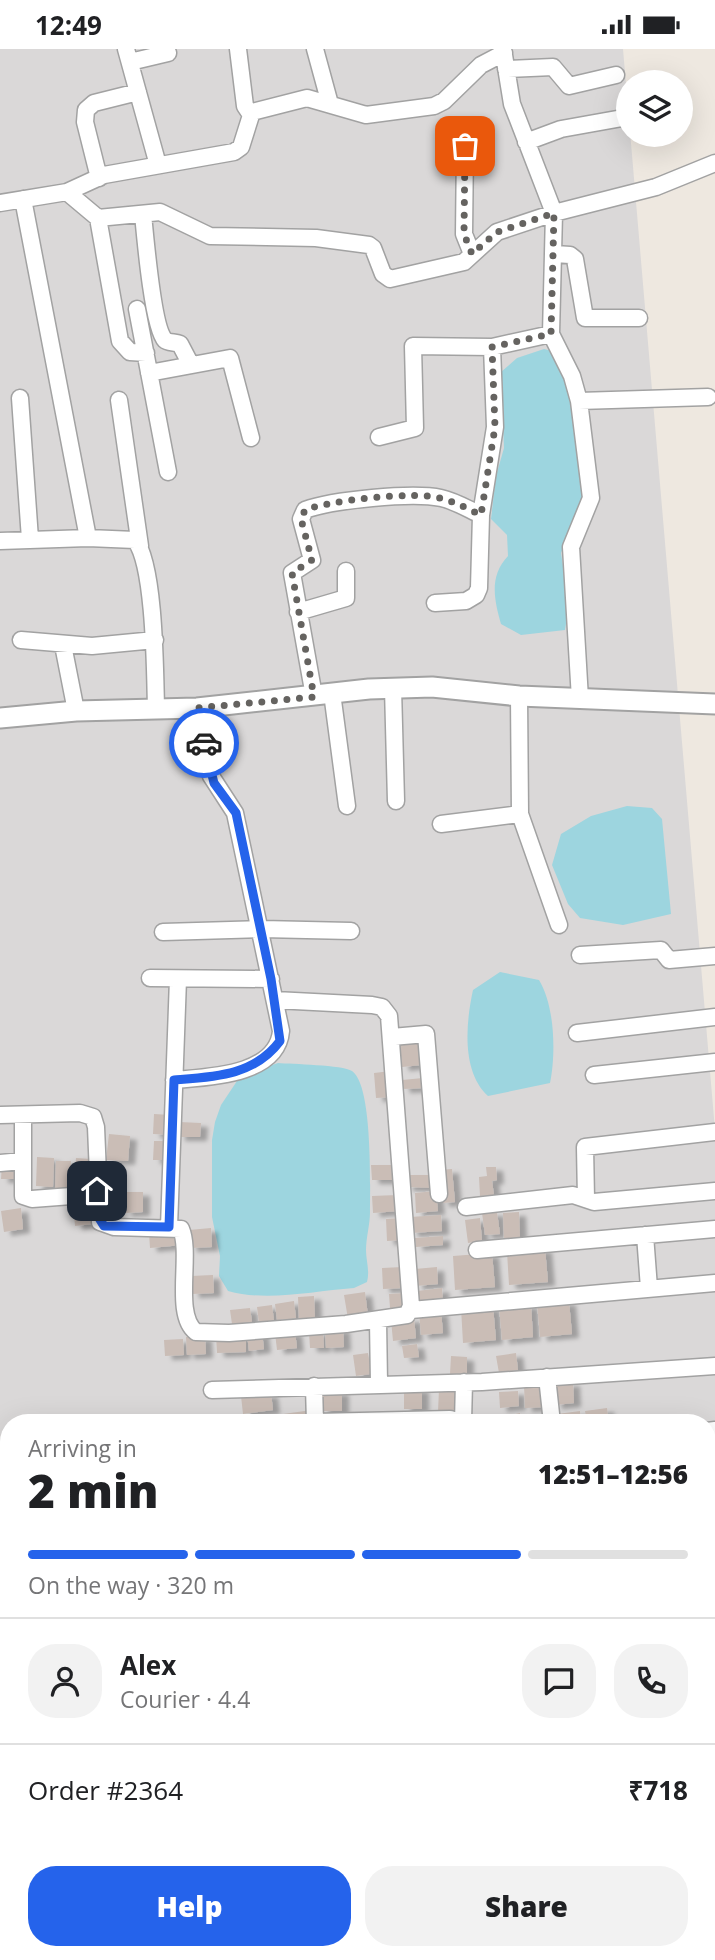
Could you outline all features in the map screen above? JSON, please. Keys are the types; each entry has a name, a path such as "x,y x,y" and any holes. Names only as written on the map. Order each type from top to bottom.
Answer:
{"street":[{"path":"238,49 245,106 251,115"},
{"path":"315,49 330,104"},
{"path":"158,165 128,55 168,53"},
{"path":"505,57 512,104 554,213 551,334 572,376 579,401 591,498 571,547 580,699"},
{"path":"0,203 67,192 99,178 239,149 251,115 255,111 307,98 371,115 434,106 444,101 481,65 505,57 553,68 567,85 572,86 616,75"},
{"path":"99,178 85,122 86,110 94,103 138,92"},
{"path":"526,142 561,129 616,119"},
{"path":"465,146 464,234 472,254"},
{"path":"98,218 166,213 210,236 316,238 369,245 373,248 383,274 390,279 464,261 497,232 554,213 656,187 715,163"},
{"path":"67,192 98,218 121,345 130,352 146,353"},
{"path":"23,199 88,538"},
{"path":"143,214 155,305 165,340 180,344 191,365"},
{"path":"555,254 570,255 575,260 585,318 639,318"},
{"path":"115,313 155,305"},
{"path":"137,309 168,472"},
{"path":"379,437 415,428 413,346 492,347 551,334"},
{"path":"435,603 466,601 476,595 481,515 495,427 492,347"},
{"path":"149,373 227,358 232,360 251,438"},
{"path":"579,401 708,397"},
{"path":"20,398 30,539"},
{"path":"120,400 155,640 156,708"},
{"path":"347,806 323,695 298,612 292,573 312,560 301,519 305,510 346,502 427,496 452,501 481,515"},
{"path":"0,541 130,538 140,546"},
{"path":"298,612 346,598 346,571"},
{"path":"21,640 63,645 155,640"},
{"path":"63,645 76,711"},
{"path":"0,717 76,711 197,708 393,688 432,687 519,696 715,704"},
{"path":"393,688 396,801"},
{"path":"519,696 520,814 559,925"},
{"path":"174,1080 232,1074 272,1051 280,1041 281,1031 236,813 211,776 197,708"},
{"path":"441,824 520,814"},
{"path":"163,932 261,929 351,931"},
{"path":"580,955 661,950 669,960 715,956"},
{"path":"150,978 271,979"},
{"path":"169,1227 178,979"},
{"path":"0,1115 80,1113 93,1117 96,1127 99,1218 104,1226 169,1227 183,1232 186,1307 188,1321 196,1332 229,1333 378,1321 407,1315 411,1310 389,1016 382,1007 275,1000"},
{"path":"577,1033 715,1017"},
{"path":"392,1037 426,1034 439,1194"},
{"path":"594,1075 715,1062"},
{"path":"23,1115 22,1193 26,1199 98,1194"},
{"path":"586,1199 585,1147 715,1132"},
{"path":"0,1163 22,1161"},
{"path":"466,1207 572,1195 594,1202 715,1191"},
{"path":"477,1250 715,1229"},
{"path":"645,1235 649,1288"},
{"path":"411,1310 715,1283"},
{"path":"378,1321 379,1383"},
{"path":"212,1390 464,1382 715,1366"},
{"path":"547,1377 551,1414"},
{"path":"464,1382 464,1414"},
{"path":"314,1386 315,1414"}],"shaded area":[{"path":"0,49 623,49 625,70 616,70 616,147 631,147 715,1130 715,1414 0,1414"}],"water":[{"path":"544,349 552,351 567,384 573,409 584,498 561,553 569,605 565,630 521,635 501,624 495,597 498,572 508,556 507,535 491,519 496,476 504,448 501,372 517,358"},
{"path":"627,806 652,808 662,819 671,914 623,925 580,918 568,904 552,865 561,834 591,816"},
{"path":"500,972 539,980 551,1016 552,1071 550,1083 488,1096 473,1073 468,1046 469,1017 473,990"},
{"path":"278,1063 347,1069 359,1080 364,1095 369,1137 370,1212 366,1245 367,1282 354,1288 258,1296 228,1291 219,1276 220,1256 212,1217 212,1140 215,1122 221,1105 237,1081 246,1074"}],"building":[{"path":"419,1043 421,1065 402,1067 400,1044"},
{"path":"391,1071 393,1097 376,1098 374,1073"},
{"path":"423,1078 424,1088 403,1089 402,1080"},
{"path":"154,1114 171,1115 170,1135 153,1134"},
{"path":"179,1122 201,1123 200,1137 178,1137"},
{"path":"109,1134 130,1136 128,1161 106,1160"},
{"path":"154,1141 170,1141 169,1160 153,1160"},
{"path":"37,1157 54,1158 53,1187 36,1186"},
{"path":"76,1158 92,1159 90,1179 74,1177"},
{"path":"56,1161 71,1161 71,1188 55,1188"},
{"path":"2,1164 21,1164 21,1179 1,1179"},
{"path":"371,1165 397,1165 397,1180 372,1180"},
{"path":"486,1167 496,1167 497,1180 492,1181 494,1195 480,1196 479,1177 487,1176"},
{"path":"452,1169 455,1202 442,1203 439,1170"},
{"path":"407,1175 435,1175 435,1188 406,1187"},
{"path":"436,1191 438,1211 416,1213 415,1193"},
{"path":"124,1192 143,1192 143,1212 125,1213"},
{"path":"398,1195 399,1211 373,1213 372,1196"},
{"path":"91,1199 93,1224 75,1226 73,1200"},
{"path":"21,1208 23,1229 4,1232 1,1211"},
{"path":"497,1212 500,1234 485,1235 482,1213"},
{"path":"519,1212 520,1238 504,1239 503,1213"},
{"path":"441,1215 442,1231 411,1233 410,1217"},
{"path":"402,1218 403,1240 387,1241 386,1219"},
{"path":"480,1218 482,1241 468,1243 465,1220"},
{"path":"211,1228 212,1247 190,1248 189,1230"},
{"path":"180,1231 182,1245 150,1248 149,1233"},
{"path":"443,1236 443,1245 416,1247 415,1238"},
{"path":"545,1248 548,1282 509,1285 507,1252"},
{"path":"492,1253 495,1287 455,1290 453,1256"},
{"path":"403,1267 404,1288 383,1289 382,1268"},
{"path":"437,1267 438,1284 416,1286 415,1269"},
{"path":"213,1275 214,1293 192,1294 191,1276"},
{"path":"442,1288 443,1305 418,1307 417,1291"},
{"path":"365,1292 368,1316 348,1319 344,1295"},
{"path":"405,1293 406,1307 390,1308 389,1294"},
{"path":"314,1296 315,1318 299,1320 298,1297"},
{"path":"294,1301 296,1318 277,1320 275,1304"},
{"path":"569,1301 572,1334 540,1337 537,1303"},
{"path":"531,1304 533,1337 502,1340 499,1306"},
{"path":"272,1305 274,1321 259,1323 257,1307"},
{"path":"493,1306 496,1340 463,1343 461,1308"},
{"path":"250,1308 252,1322 232,1324 230,1310"},
{"path":"441,1311 443,1333 421,1335 419,1312"},
{"path":"414,1318 416,1338 393,1341 391,1320"},
{"path":"343,1328 344,1347 326,1348 325,1329"},
{"path":"295,1331 297,1348 277,1350 275,1333"},
{"path":"323,1331 324,1348 310,1348 309,1332"},
{"path":"262,1332 264,1349 249,1351 247,1334"},
{"path":"246,1334 246,1352 217,1353 216,1336"},
{"path":"205,1336 206,1354 187,1355 186,1337"},
{"path":"183,1339 184,1355 165,1356 164,1340"},
{"path":"417,1344 419,1357 404,1358 402,1346"},
{"path":"368,1353 371,1374 356,1376 353,1355"},
{"path":"516,1353 518,1370 499,1373 496,1356"},
{"path":"451,1356 467,1357 467,1374 450,1374"},
{"path":"573,1382 574,1403 555,1405 553,1384"},
{"path":"544,1384 546,1407 525,1408 524,1386"},
{"path":"404,1388 422,1388 422,1409 404,1409"},
{"path":"439,1389 458,1390 457,1412 438,1412"},
{"path":"322,1391 342,1391 342,1411 322,1411"},
{"path":"518,1391 519,1406 500,1408 499,1392"},
{"path":"271,1393 273,1410 243,1414 241,1396"},
{"path":"607,1408 608,1414 586,1414 585,1411"},
{"path":"312,1410 312,1414 283,1414"},
{"path":"580,1411 580,1414 557,1414"}],"way so far":[{"path":"204,743 197,708 314,697 302,643 292,573 312,560 301,519 305,510 351,501 427,496 452,501 481,515 495,427 492,347 551,334 554,213 497,232 472,254 464,234 465,146"}],"route":[{"path":"97,1191 99,1218 104,1226 169,1227 174,1080 218,1077 244,1070 272,1051 280,1041 281,1031 260,920 236,813 214,783 204,743"}]}
